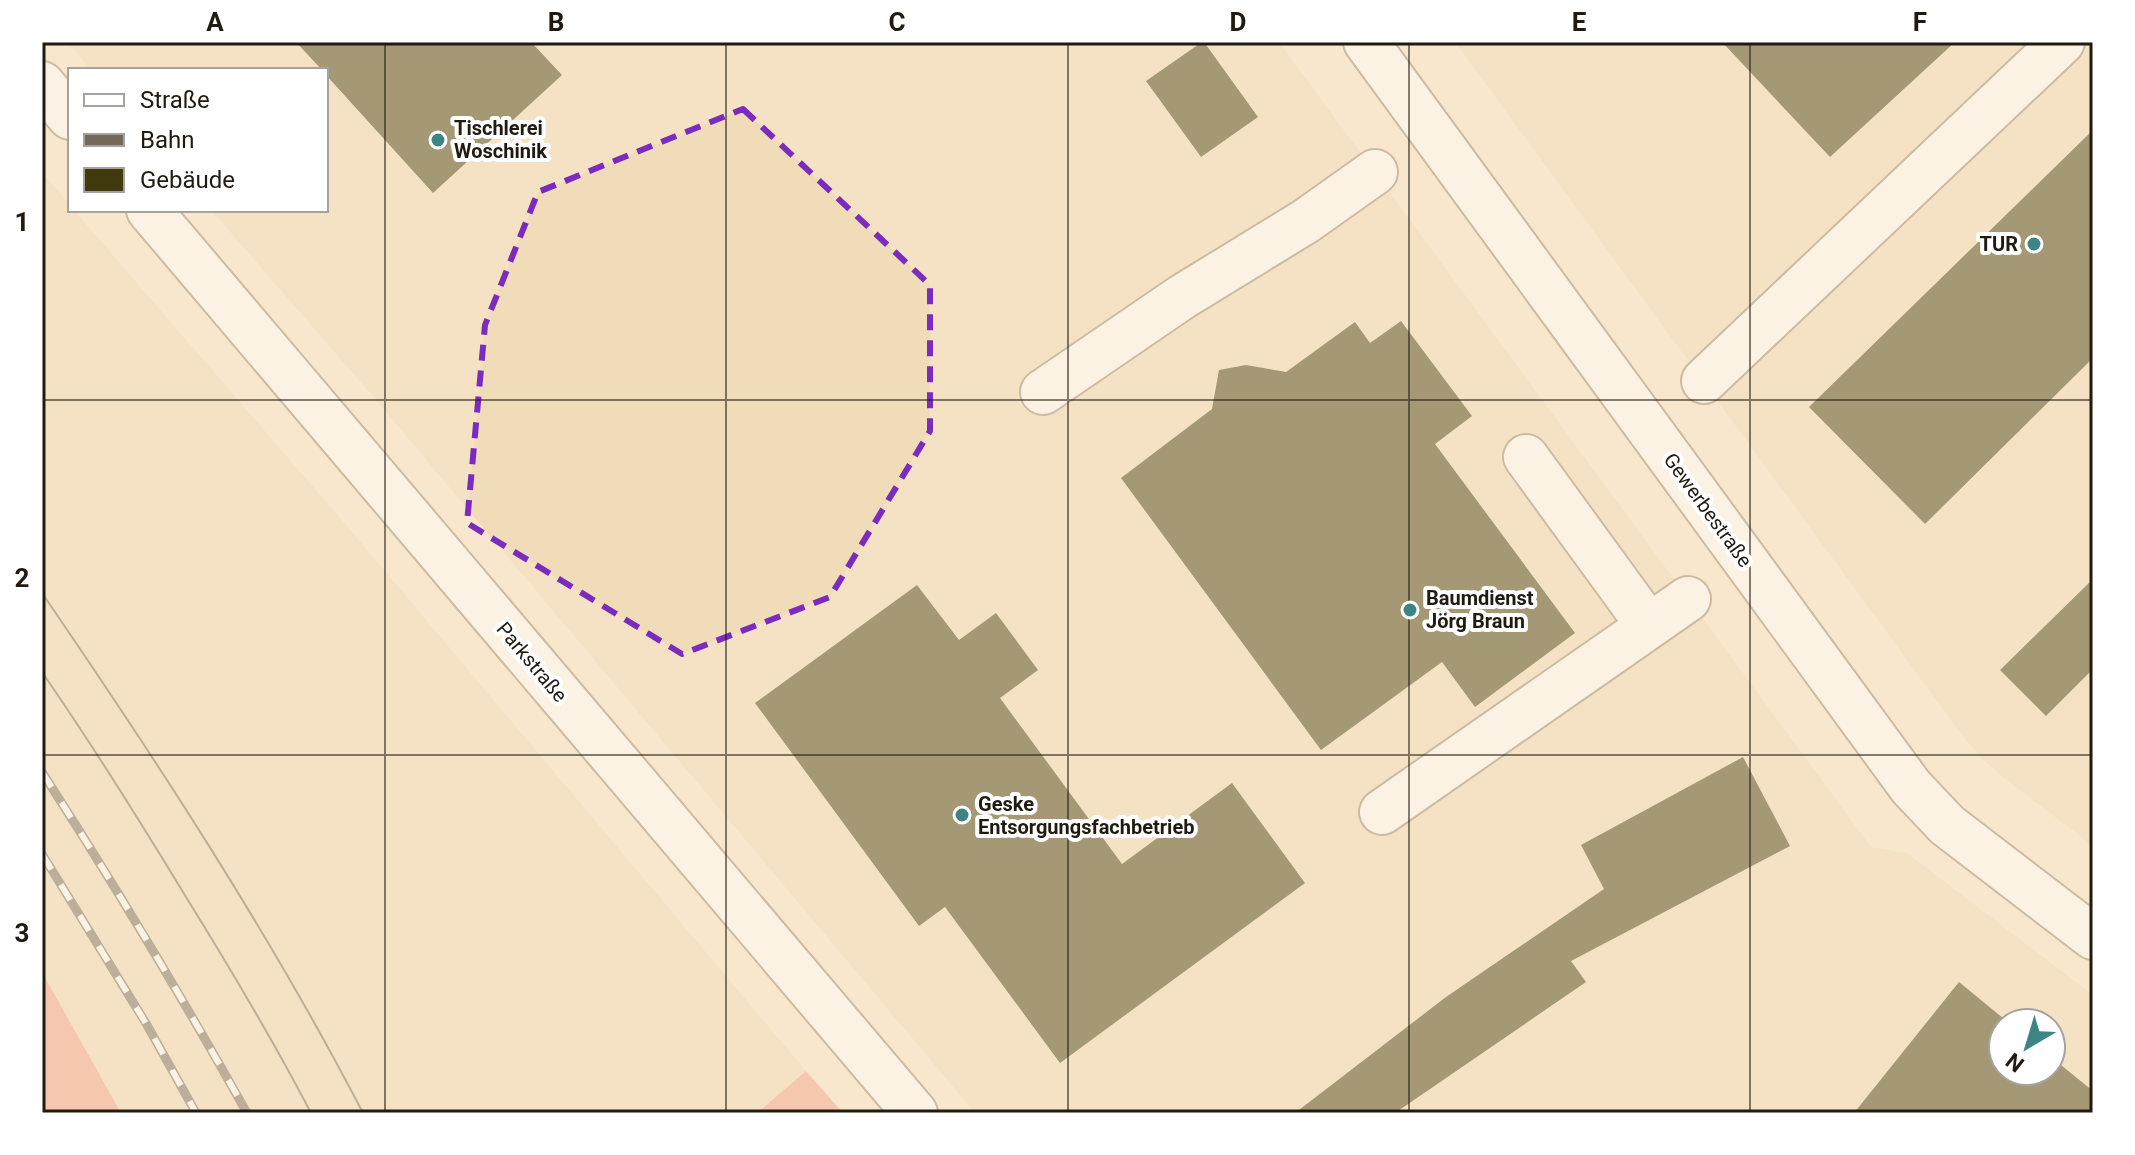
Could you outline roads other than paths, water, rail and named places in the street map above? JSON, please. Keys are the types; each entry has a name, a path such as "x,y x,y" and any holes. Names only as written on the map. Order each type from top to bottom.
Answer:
{"street":[{"name":"Gewerbestraße","path":"1366,42 1911,787 1947,825 2093,937"},
{"path":"1704,381 2062,42"},
{"path":"42,84 68,115"},
{"path":"1043,392 1182,297 1306,221 1375,172"},
{"name":"Parkstraße","path":"151,212 915,1113"},
{"path":"1526,457 1649,626"},
{"path":"1382,812 1688,599"}],"tram line":[{"path":"42,593 210,848 289,979 363,1113"},
{"path":"42,672 116,784 202,924 311,1113"}],"railway":[{"path":"42,772 147,941 247,1113"},
{"path":"42,854 147,1025 196,1113"}],"place":[{"name":"Tischlerei Woschinik","path":"438,140"},
{"name":"TUR","path":"2034,244"},
{"name":"Baumdienst Jörg Braun","path":"1410,610"},
{"name":"Geske Entsorgungsfachbetrieb","path":"962,815"}]}
